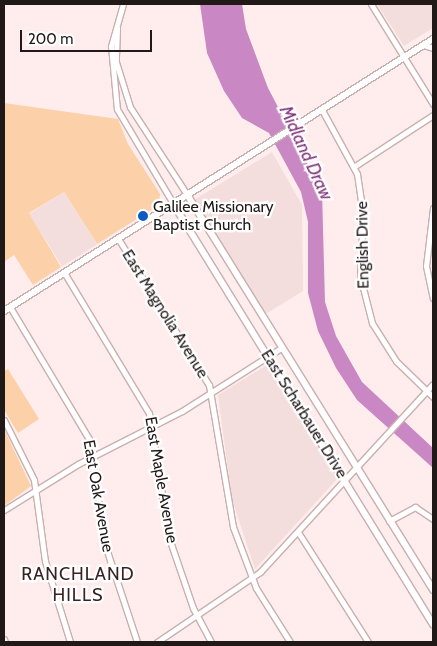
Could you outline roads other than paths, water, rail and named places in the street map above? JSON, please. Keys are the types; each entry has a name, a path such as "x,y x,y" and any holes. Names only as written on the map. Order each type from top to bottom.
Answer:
{"main road":[{"path":"7,309 119,240 272,140 433,39"},
{"name":"East Scharbauer Drive","path":"188,196 433,590"},
{"name":"East Scharbauer Drive","path":"174,205 433,624"}],"street":[{"path":"123,4 117,20 110,64 117,109 174,205"},
{"path":"371,4 433,104"},
{"path":"117,20 116,62 130,106 188,196"},
{"path":"424,45 433,48"},
{"name":"English Drive","path":"322,110 355,166 363,205 360,276 367,310 387,349 433,396"},
{"path":"355,166 433,115"},
{"path":"433,208 426,266 433,298"},
{"name":"East Magnolia Avenue","path":"119,240 201,370 211,393 226,498 252,579 290,642"},
{"name":"East Maple Avenue","path":"65,274 139,391 153,426 166,524 197,617 211,642"},
{"name":"East Oak Avenue","path":"7,309 80,419 94,456 105,545 137,642"},
{"path":"4,510 35,489 211,393 282,348"},
{"path":"157,642 252,579 298,532 433,384"},
{"path":"4,420 29,463 35,489 45,561 70,642"},
{"path":"389,521 415,507 433,519"},
{"path":"298,532 368,642"}],"place":[{"name":"Galilee Missionary Baptist Church","path":"143,216"}],"district":[{"name":"RANCHLAND HILLS","path":"78,585"}],"water label":[{"name":"Midland Draw","path":"306,153"}]}
